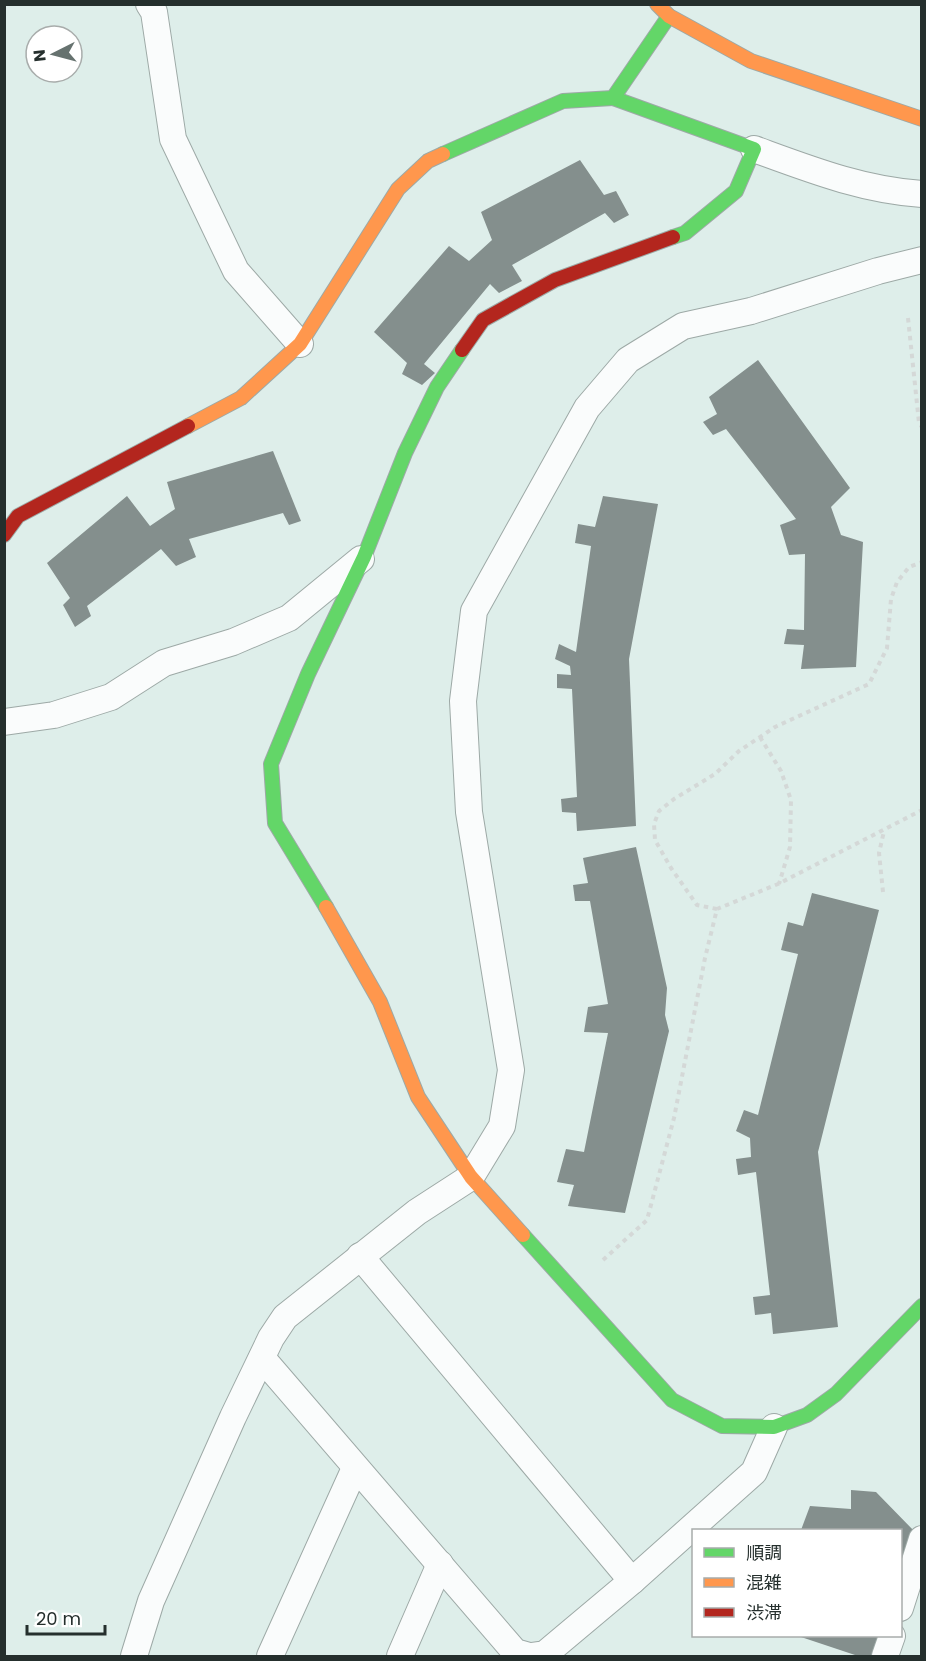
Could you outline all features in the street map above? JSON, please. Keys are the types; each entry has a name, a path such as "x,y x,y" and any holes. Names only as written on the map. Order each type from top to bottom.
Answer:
{"street":[{"path":"149,4 154,12 173,139 236,271 300,344"},
{"path":"657,4 669,16 751,61 921,119"},
{"path":"613,98 669,16"},
{"path":"4,535 18,516 241,398 300,344 398,189 428,161 563,101 613,98 842,180 896,192 921,194"},
{"path":"754,149 736,191 685,233 555,280 483,320 437,387 405,453 364,556 308,674 271,764 275,823 336,923 380,1002 418,1097 471,1177 672,1400 722,1426 774,1427 807,1415 836,1394 921,1306"},
{"path":"134,1656 151,1601 233,1417 285,1317 417,1212 471,1177 502,1126 511,1071 469,812 463,701 474,611 587,408 628,360 683,326 750,311 921,260"},
{"path":"4,722 54,715 111,697 164,663 233,642 290,618 364,556"},
{"path":"360,1256 632,1581"},
{"path":"262,1358 515,1652 530,1656 545,1654 632,1581 754,1472 774,1427"},
{"path":"270,1656 356,1468"},
{"path":"902,1601 921,1539"},
{"path":"400,1656 440,1564"},
{"path":"885,1656 891,1637"}],"path":[{"path":"908,318 921,427"},
{"path":"921,562 909,567 897,582 891,599 887,648 869,684 775,727 739,751 715,774 659,811 654,824 655,840 697,905 717,909 778,884 921,810"},
{"path":"760,737 781,771 791,800 790,847 778,884"},
{"path":"883,892 879,854 884,830"},
{"path":"603,1260 647,1220 674,1118 705,958 717,909"}],"building":[{"path":"580,160 604,195 616,191 629,215 614,223 605,213 512,265 522,281 499,293 490,284 424,364 435,373 422,385 402,374 407,363 374,332 449,246 469,261 492,240 481,212"},
{"path":"758,360 850,488 831,507 841,535 863,542 856,667 801,669 804,645 784,644 787,629 804,630 805,554 789,555 780,525 796,519 726,429 713,435 703,422 717,414 709,397"},
{"path":"273,451 301,521 289,525 283,513 189,539 196,557 176,566 161,549 87,606 91,616 75,627 63,605 70,598 47,563 127,496 150,526 175,509 167,482"},
{"path":"603,496 658,504 629,659 636,826 577,831 576,813 562,812 561,799 577,797 572,689 557,688 557,674 571,675 570,666 555,659 559,644 576,652 591,546 575,543 578,524 595,527"},
{"path":"636,847 667,988 665,1015 669,1031 625,1213 568,1206 574,1185 557,1182 566,1149 584,1152 608,1033 584,1032 588,1007 608,1004 590,901 575,901 573,885 588,883 583,858"},
{"path":"812,893 879,910 818,1152 838,1327 773,1334 771,1313 755,1315 753,1297 770,1295 756,1172 738,1175 736,1159 751,1157 750,1138 736,1131 744,1110 758,1115 798,954 781,950 788,922 803,926"},
{"path":"851,1490 876,1492 915,1532 902,1567 902,1529 801,1529 810,1506 851,1509"},
{"path":"801,1637 879,1637 871,1656 858,1656"}],"traffic: fast":[{"path":"443,154 563,101 613,98 669,16"},
{"path":"613,98 754,149 736,191 685,233 673,237"},
{"path":"326,907 275,823 271,764 308,674 364,557 405,453 437,387 462,350"},
{"path":"523,1235 672,1400 722,1426 774,1427 807,1415 836,1394 922,1306"}],"traffic: slow":[{"path":"657,4 669,16 751,61 922,119"},
{"path":"188,426 241,398 300,344 398,189 428,161 443,154"},
{"path":"326,907 380,1002 418,1097 471,1177 523,1235"}],"traffic: jam":[{"path":"462,350 483,320 555,280 673,237"},
{"path":"4,535 18,516 188,426"}]}
